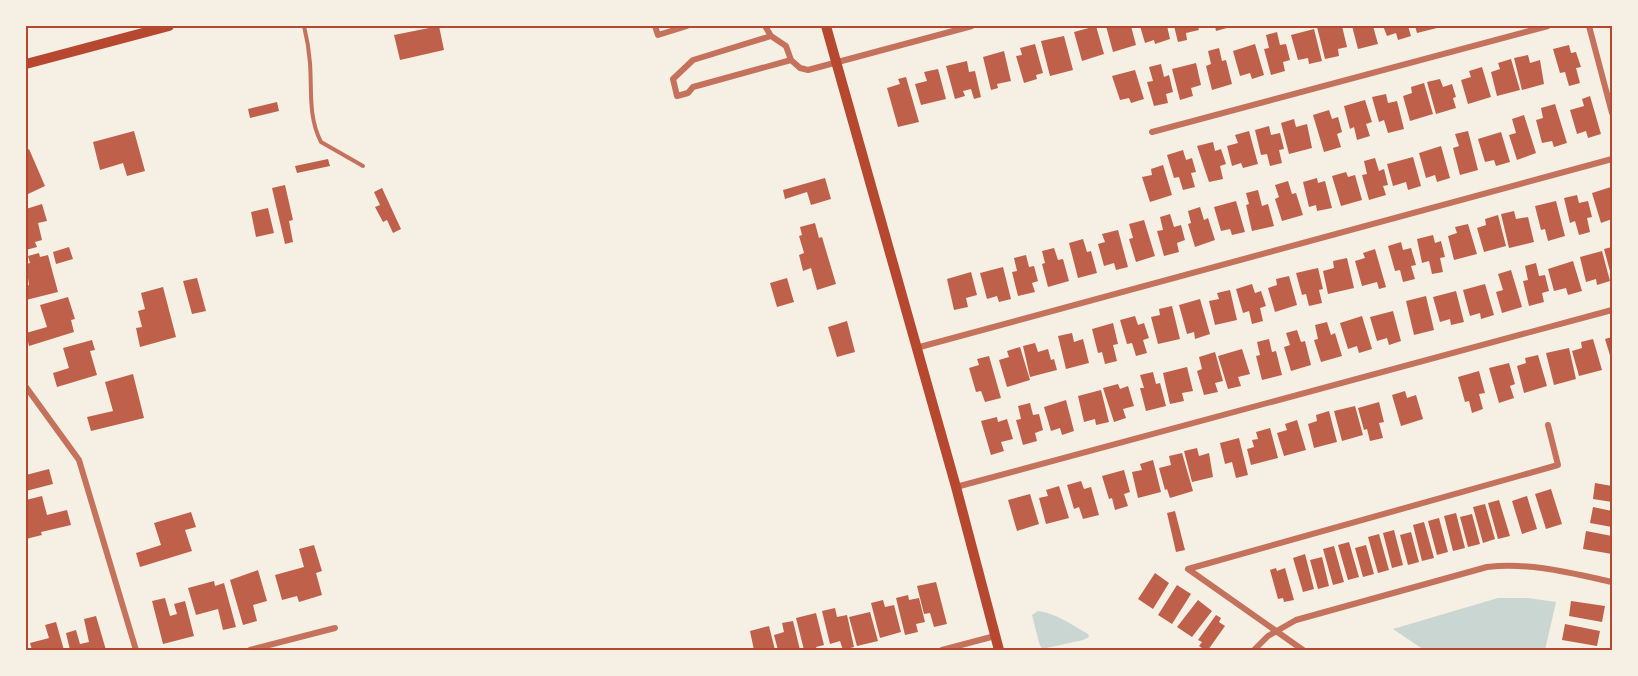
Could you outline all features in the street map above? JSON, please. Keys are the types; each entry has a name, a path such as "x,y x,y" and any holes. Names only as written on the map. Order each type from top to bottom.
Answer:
{"main road":[{"path":"26,64 169,26"},
{"path":"826,26 956,487 999,651"}],"street":[{"path":"655,26 658,35 687,26"},
{"path":"765,26 771,36 786,46 791,60 804,70 972,26"},
{"path":"1152,132 1548,26"},
{"path":"1589,26 1612,113"},
{"path":"771,36 693,60 673,79 677,96 688,93 693,87 791,60"},
{"path":"916,348 1612,159"},
{"path":"956,487 1612,310"},
{"path":"26,387 79,460 136,651"},
{"path":"1303,651 1188,569 1558,465 1548,425"},
{"path":"1254,651 1276,631 1296,620 1487,567 1517,564 1612,582"},
{"path":"250,651 334,628"},
{"path":"942,651 995,636"}],"lane":[{"path":"304,26 310,64 311,105 318,135 321,142 363,166"}],"shaded area":[{"path":"1498,598 1528,598 1556,602 1545,650 1424,650 1393,629"},
{"path":"1038,611 1064,620 1088,634 1089,637 1042,649 1032,615"}],"building":[{"path":"439,26 444,50 400,60 394,35"},
{"path":"1096,26 1104,54 1082,61 1074,32"},
{"path":"1106,26 1131,26 1136,45 1113,52"},
{"path":"1140,26 1167,26 1170,39 1155,44 1154,40 1145,43"},
{"path":"1174,26 1198,26 1199,30 1186,33 1187,40 1178,42"},
{"path":"1215,26 1234,26 1216,31"},
{"path":"1333,26 1334,28 1342,26 1347,47 1338,49 1339,56 1325,59 1317,27"},
{"path":"1352,26 1373,26 1378,44 1358,49"},
{"path":"1383,26 1408,26 1411,36 1398,40 1396,33 1387,36"},
{"path":"1415,26 1437,26 1437,28 1417,33"},
{"path":"1314,29 1322,61 1309,64 1308,58 1298,60 1291,35"},
{"path":"1277,32 1280,45 1286,44 1290,60 1283,62 1285,71 1271,75 1264,49 1269,48 1266,35"},
{"path":"1064,36 1073,70 1050,76 1041,41"},
{"path":"1035,44 1043,73 1036,75 1037,79 1024,83 1016,56 1022,55 1020,48"},
{"path":"1255,44 1264,75 1252,79 1250,73 1240,76 1233,51"},
{"path":"1569,45 1571,53 1576,52 1581,67 1576,68 1580,83 1569,86 1565,72 1560,73 1553,49"},
{"path":"1219,48 1222,61 1226,60 1232,84 1212,90 1206,66 1211,64 1208,51"},
{"path":"1004,51 1011,81 997,84 998,88 991,90 983,57"},
{"path":"1528,55 1530,63 1540,60 1544,84 1522,90 1514,58"},
{"path":"1511,59 1520,90 1497,96 1491,72 1500,69 1498,63"},
{"path":"967,61 969,72 975,71 981,97 974,99 971,89 963,91 965,96 955,99 946,66"},
{"path":"1196,63 1201,85 1191,88 1193,96 1180,100 1172,69"},
{"path":"1161,64 1164,77 1169,75 1173,92 1166,94 1168,103 1154,106 1147,82 1153,81 1149,67"},
{"path":"1482,67 1491,97 1468,104 1461,80 1471,77 1469,71"},
{"path":"938,69 946,99 921,105 915,84 927,81 924,72"},
{"path":"1135,70 1144,99 1131,103 1129,98 1120,100 1112,76"},
{"path":"906,77 919,122 898,127 887,88 900,84 898,79"},
{"path":"1440,79 1443,87 1452,84 1456,97 1453,98 1456,108 1436,114 1427,82"},
{"path":"1424,83 1433,114 1410,121 1403,96 1412,93 1411,87"},
{"path":"1386,94 1388,103 1397,101 1404,129 1388,133 1384,120 1379,122 1372,97"},
{"path":"1590,96 1601,134 1588,138 1586,131 1577,134 1570,110 1584,106 1582,99"},
{"path":"1365,100 1372,122 1366,124 1370,136 1357,140 1354,127 1350,129 1344,106"},
{"path":"277,102 279,111 250,118 248,109"},
{"path":"1555,104 1567,143 1554,147 1552,141 1542,143 1536,120 1543,118 1541,108"},
{"path":"1329,110 1332,119 1338,117 1342,132 1337,134 1341,147 1324,152 1313,115"},
{"path":"1524,115 1536,153 1517,160 1509,135 1516,133 1512,119"},
{"path":"1294,119 1296,127 1307,124 1312,148 1289,154 1281,123"},
{"path":"1269,126 1271,135 1280,133 1284,149 1279,150 1282,163 1270,166 1267,154 1261,155 1255,130"},
{"path":"134,131 145,171 127,176 123,163 100,170 93,142"},
{"path":"1249,131 1258,164 1243,168 1241,163 1232,166 1227,146 1238,143 1235,135"},
{"path":"1468,131 1478,170 1460,175 1453,148 1459,146 1455,134"},
{"path":"1501,132 1510,162 1496,166 1494,160 1485,162 1478,139"},
{"path":"1213,142 1215,151 1221,149 1226,164 1220,166 1223,179 1209,182 1197,146"},
{"path":"1441,146 1450,178 1437,182 1435,175 1426,178 1419,153"},
{"path":"29,149 45,186 26,195 26,151"},
{"path":"1183,150 1186,160 1192,158 1196,172 1191,173 1195,187 1183,190 1179,177 1174,178 1167,155"},
{"path":"1413,157 1421,186 1408,190 1406,182 1393,186 1387,164"},
{"path":"1375,158 1379,171 1384,169 1388,185 1383,186 1386,195 1369,200 1362,175 1367,174 1364,161"},
{"path":"328,159 330,166 297,173 295,166"},
{"path":"1163,165 1172,195 1150,202 1142,177 1152,175 1151,169"},
{"path":"1346,172 1348,177 1355,175 1362,200 1341,206 1332,176"},
{"path":"825,178 831,199 811,205 807,192 785,199 783,190"},
{"path":"1317,178 1318,183 1325,181 1332,208 1317,211 1316,205 1309,207 1303,182"},
{"path":"1288,181 1292,194 1296,193 1303,215 1282,221 1275,199 1279,197 1275,185"},
{"path":"285,185 293,220 289,221 293,242 285,244 272,188"},
{"path":"1611,187 1612,219 1601,223 1592,193"},
{"path":"382,188 401,229 393,233 387,220 383,222 375,207 380,205 374,192"},
{"path":"1258,190 1262,206 1268,204 1274,226 1252,231 1246,205 1249,204 1246,193"},
{"path":"1577,195 1579,203 1588,201 1592,217 1587,218 1590,232 1579,235 1575,221 1570,223 1564,198"},
{"path":"1236,201 1245,232 1232,235 1230,229 1221,231 1214,207"},
{"path":"1556,201 1565,236 1548,241 1545,229 1541,230 1535,206"},
{"path":"42,204 47,221 38,223 42,240 35,242 37,247 26,250 26,209"},
{"path":"1200,207 1204,220 1208,218 1215,240 1195,247 1188,224 1191,223 1188,211"},
{"path":"268,208 274,233 256,237 251,212"},
{"path":"1514,211 1516,219 1528,217 1534,242 1509,248 1501,214"},
{"path":"1170,214 1174,227 1181,225 1185,240 1177,243 1179,252 1164,256 1157,231 1163,230 1160,217"},
{"path":"1498,215 1506,246 1484,252 1477,228 1486,225 1485,219"},
{"path":"1144,220 1155,256 1136,262 1129,239 1133,238 1129,224"},
{"path":"815,223 819,238 822,237 836,284 817,290 811,268 803,271 799,255 804,253 799,236 802,235 800,227"},
{"path":"1468,224 1477,254 1454,260 1448,236 1457,233 1455,227"},
{"path":"1118,230 1128,267 1116,270 1114,263 1104,266 1098,244 1105,242 1102,234"},
{"path":"1433,235 1435,243 1441,241 1445,257 1440,258 1443,272 1432,274 1429,261 1422,263 1417,239"},
{"path":"1083,239 1087,252 1091,251 1097,273 1078,278 1069,243"},
{"path":"1401,242 1403,250 1411,248 1416,265 1411,266 1415,279 1403,282 1400,270 1395,271 1388,246"},
{"path":"69,247 73,259 56,264 53,252"},
{"path":"1612,247 1612,274 1611,275 1604,249"},
{"path":"1054,248 1058,260 1063,259 1069,281 1048,287 1042,264 1045,263 1042,251"},
{"path":"1375,249 1386,287 1379,289 1377,282 1362,286 1355,261 1365,258 1363,253"},
{"path":"1602,251 1610,281 1597,285 1596,279 1586,282 1580,257"},
{"path":"39,253 40,257 48,255 58,292 26,300 26,286 29,285 26,264 30,263 28,256"},
{"path":"1026,255 1029,267 1034,266 1038,281 1032,283 1035,292 1018,296 1012,272 1017,271 1014,258"},
{"path":"1347,258 1354,288 1328,294 1323,271 1334,268 1333,261"},
{"path":"1573,261 1582,291 1568,295 1566,288 1554,291 1548,269"},
{"path":"1536,263 1539,276 1545,275 1549,291 1542,293 1544,302 1529,306 1523,281 1528,280 1525,266"},
{"path":"1003,267 1011,299 999,302 997,296 987,299 980,273"},
{"path":"1318,268 1323,289 1319,290 1322,303 1309,306 1306,294 1302,295 1296,273"},
{"path":"1511,270 1522,307 1502,313 1496,292 1503,290 1498,274"},
{"path":"971,272 977,295 966,298 968,307 954,310 947,279"},
{"path":"1289,276 1297,305 1275,312 1268,288 1277,285 1276,279"},
{"path":"197,278 206,311 192,314 183,281"},
{"path":"787,278 794,302 777,307 770,283"},
{"path":"1252,284 1255,293 1261,291 1266,306 1260,308 1263,321 1252,324 1249,311 1243,313 1236,289"},
{"path":"1485,284 1494,315 1481,319 1480,313 1470,316 1463,290"},
{"path":"163,287 176,337 140,347 136,328 142,327 138,311 145,309 141,293"},
{"path":"1230,290 1237,320 1215,325 1209,301 1219,299 1217,293"},
{"path":"1456,291 1464,322 1451,325 1450,319 1440,322 1433,297"},
{"path":"1426,296 1434,330 1414,335 1406,301"},
{"path":"68,297 75,319 71,320 74,332 29,346 26,333 47,327 40,305"},
{"path":"1200,299 1210,334 1195,339 1194,332 1187,334 1179,305"},
{"path":"1172,306 1180,339 1158,344 1151,317 1160,315 1159,309"},
{"path":"1393,311 1401,341 1389,345 1387,338 1377,341 1370,317"},
{"path":"1135,316 1138,325 1144,323 1149,338 1143,340 1147,353 1136,356 1132,343 1127,344 1120,320"},
{"path":"1362,316 1372,349 1359,353 1357,346 1348,349 1340,323"},
{"path":"847,321 855,352 837,357 828,327"},
{"path":"1327,322 1331,335 1335,333 1342,356 1321,362 1314,340 1318,339 1315,325"},
{"path":"1113,323 1118,344 1113,345 1117,361 1105,364 1102,352 1098,353 1092,329"},
{"path":"1297,330 1301,342 1305,341 1311,365 1291,371 1284,347 1290,345 1286,333"},
{"path":"1072,333 1074,342 1083,339 1089,363 1066,369 1058,336"},
{"path":"1612,337 1612,362 1605,339"},
{"path":"1269,339 1272,352 1276,351 1282,375 1262,380 1256,356 1260,355 1257,342"},
{"path":"1593,339 1602,370 1579,376 1572,351 1582,348 1581,342"},
{"path":"92,340 95,350 90,351 97,375 57,387 53,373 69,368 63,348"},
{"path":"1035,343 1038,352 1048,349 1057,370 1030,377 1023,346"},
{"path":"1020,347 1030,380 1007,387 999,360 1009,357 1007,351"},
{"path":"1569,348 1576,379 1554,385 1546,353"},
{"path":"1242,349 1250,374 1238,377 1241,386 1228,389 1218,356"},
{"path":"1215,352 1223,381 1215,383 1218,392 1204,395 1197,371 1202,369 1199,357"},
{"path":"1538,355 1547,386 1524,393 1517,366 1526,363 1525,358"},
{"path":"989,356 1001,398 985,402 981,391 976,392 969,368 979,365 977,359"},
{"path":"1509,363 1515,384 1510,386 1514,398 1499,403 1489,368"},
{"path":"1187,367 1193,391 1182,393 1184,401 1170,404 1163,373"},
{"path":"1479,371 1485,393 1479,394 1483,409 1472,413 1469,401 1465,402 1458,377"},
{"path":"1153,372 1156,384 1160,383 1166,406 1146,411 1140,388 1144,388 1140,375"},
{"path":"133,374 144,418 91,431 87,417 113,411 105,382"},
{"path":"1118,384 1120,389 1128,386 1134,406 1123,409 1126,418 1114,422 1103,388"},
{"path":"1101,390 1109,422 1096,425 1095,419 1084,422 1078,396"},
{"path":"1405,391 1407,398 1416,395 1423,419 1401,426 1392,395"},
{"path":"1066,400 1074,431 1062,435 1060,428 1051,431 1044,407"},
{"path":"1379,402 1384,422 1379,423 1383,438 1370,441 1367,429 1364,430 1358,408"},
{"path":"1030,403 1033,415 1039,414 1043,430 1035,433 1037,441 1023,445 1016,420 1021,419 1018,406"},
{"path":"1355,406 1363,435 1342,441 1334,411"},
{"path":"1329,411 1337,442 1314,448 1308,424 1317,421 1316,415"},
{"path":"997,417 998,422 1007,419 1013,439 1001,442 1004,451 991,455 981,421"},
{"path":"1297,420 1306,450 1284,456 1277,433 1287,430 1285,424"},
{"path":"1270,428 1278,458 1251,465 1247,449 1254,447 1252,440 1258,439 1256,432"},
{"path":"1239,438 1248,475 1236,478 1232,462 1225,464 1220,443"},
{"path":"1197,448 1199,456 1209,453 1213,477 1192,482 1184,451"},
{"path":"1182,453 1193,491 1170,498 1167,489 1165,490 1159,468 1171,465 1169,456"},
{"path":"1153,460 1161,492 1138,498 1132,472 1142,470 1140,464"},
{"path":"49,469 53,484 26,491 26,475"},
{"path":"1124,470 1130,492 1124,494 1128,506 1115,510 1102,476"},
{"path":"1081,481 1084,489 1091,487 1099,515 1083,519 1079,507 1074,509 1067,485"},
{"path":"1595,483 1612,486 1612,502 1593,499"},
{"path":"1059,486 1069,518 1046,524 1039,498 1048,496 1046,490"},
{"path":"1551,489 1562,524 1546,529 1535,494"},
{"path":"1030,494 1039,524 1017,531 1008,500"},
{"path":"42,496 47,515 67,510 71,525 41,532 42,535 26,539 26,500"},
{"path":"1527,496 1537,529 1522,534 1512,501"},
{"path":"1499,500 1510,536 1498,539 1488,503"},
{"path":"1485,504 1495,539 1483,543 1473,507"},
{"path":"1593,507 1612,511 1612,527 1590,523"},
{"path":"1175,511 1185,550 1176,552 1167,513"},
{"path":"191,512 196,527 185,530 192,551 140,567 136,553 161,545 154,523"},
{"path":"1456,513 1465,548 1453,551 1444,516"},
{"path":"1472,514 1480,544 1468,547 1460,517"},
{"path":"1439,518 1448,552 1437,555 1428,521"},
{"path":"1424,522 1434,558 1422,561 1413,525"},
{"path":"1394,530 1403,565 1392,568 1383,533"},
{"path":"1586,531 1612,536 1612,554 1583,549"},
{"path":"1411,532 1419,562 1408,565 1400,535"},
{"path":"1379,534 1389,570 1378,573 1368,537"},
{"path":"1349,542 1359,577 1348,580 1338,545"},
{"path":"314,545 322,571 316,573 322,595 299,602 297,596 282,600 275,575 304,567 299,549"},
{"path":"1366,545 1374,574 1363,577 1355,548"},
{"path":"1334,546 1344,582 1333,585 1323,549"},
{"path":"1305,554 1314,589 1303,592 1293,558"},
{"path":"1322,557 1329,586 1318,589 1310,560"},
{"path":"1276,568 1277,571 1285,568 1294,600 1284,602 1283,598 1278,599 1270,570"},
{"path":"258,570 267,601 253,605 257,621 243,625 230,580"},
{"path":"1155,573 1169,583 1153,609 1138,599"},
{"path":"214,581 215,586 224,583 236,627 223,630 218,609 196,615 188,588"},
{"path":"936,582 947,624 934,627 930,613 924,614 917,586"},
{"path":"1177,585 1191,594 1172,624 1158,615"},
{"path":"908,595 909,600 919,598 925,622 916,624 918,632 905,635 896,598"},
{"path":"165,598 170,616 177,614 174,604 185,601 194,636 163,644 152,601"},
{"path":"883,600 885,607 894,605 901,632 880,638 871,603"},
{"path":"1198,600 1212,611 1192,637 1177,627"},
{"path":"1571,601 1605,606 1602,622 1569,616"},
{"path":"835,608 837,617 847,615 854,647 843,650 840,641 830,644 822,611"},
{"path":"870,612 878,641 857,646 849,617"},
{"path":"816,613 824,645 816,647 817,650 804,650 796,618"},
{"path":"1216,615 1221,618 1219,622 1225,626 1208,650 1205,650 1199,646 1202,642 1198,640"},
{"path":"96,616 106,650 70,650 66,633 76,630 80,644 89,642 84,619"},
{"path":"793,621 800,650 778,650 774,635 784,632 782,623"},
{"path":"56,622 64,650 32,650 30,643 49,638 45,625"},
{"path":"1565,624 1600,631 1597,646 1562,640"},
{"path":"769,626 775,650 754,650 750,631"}]}
